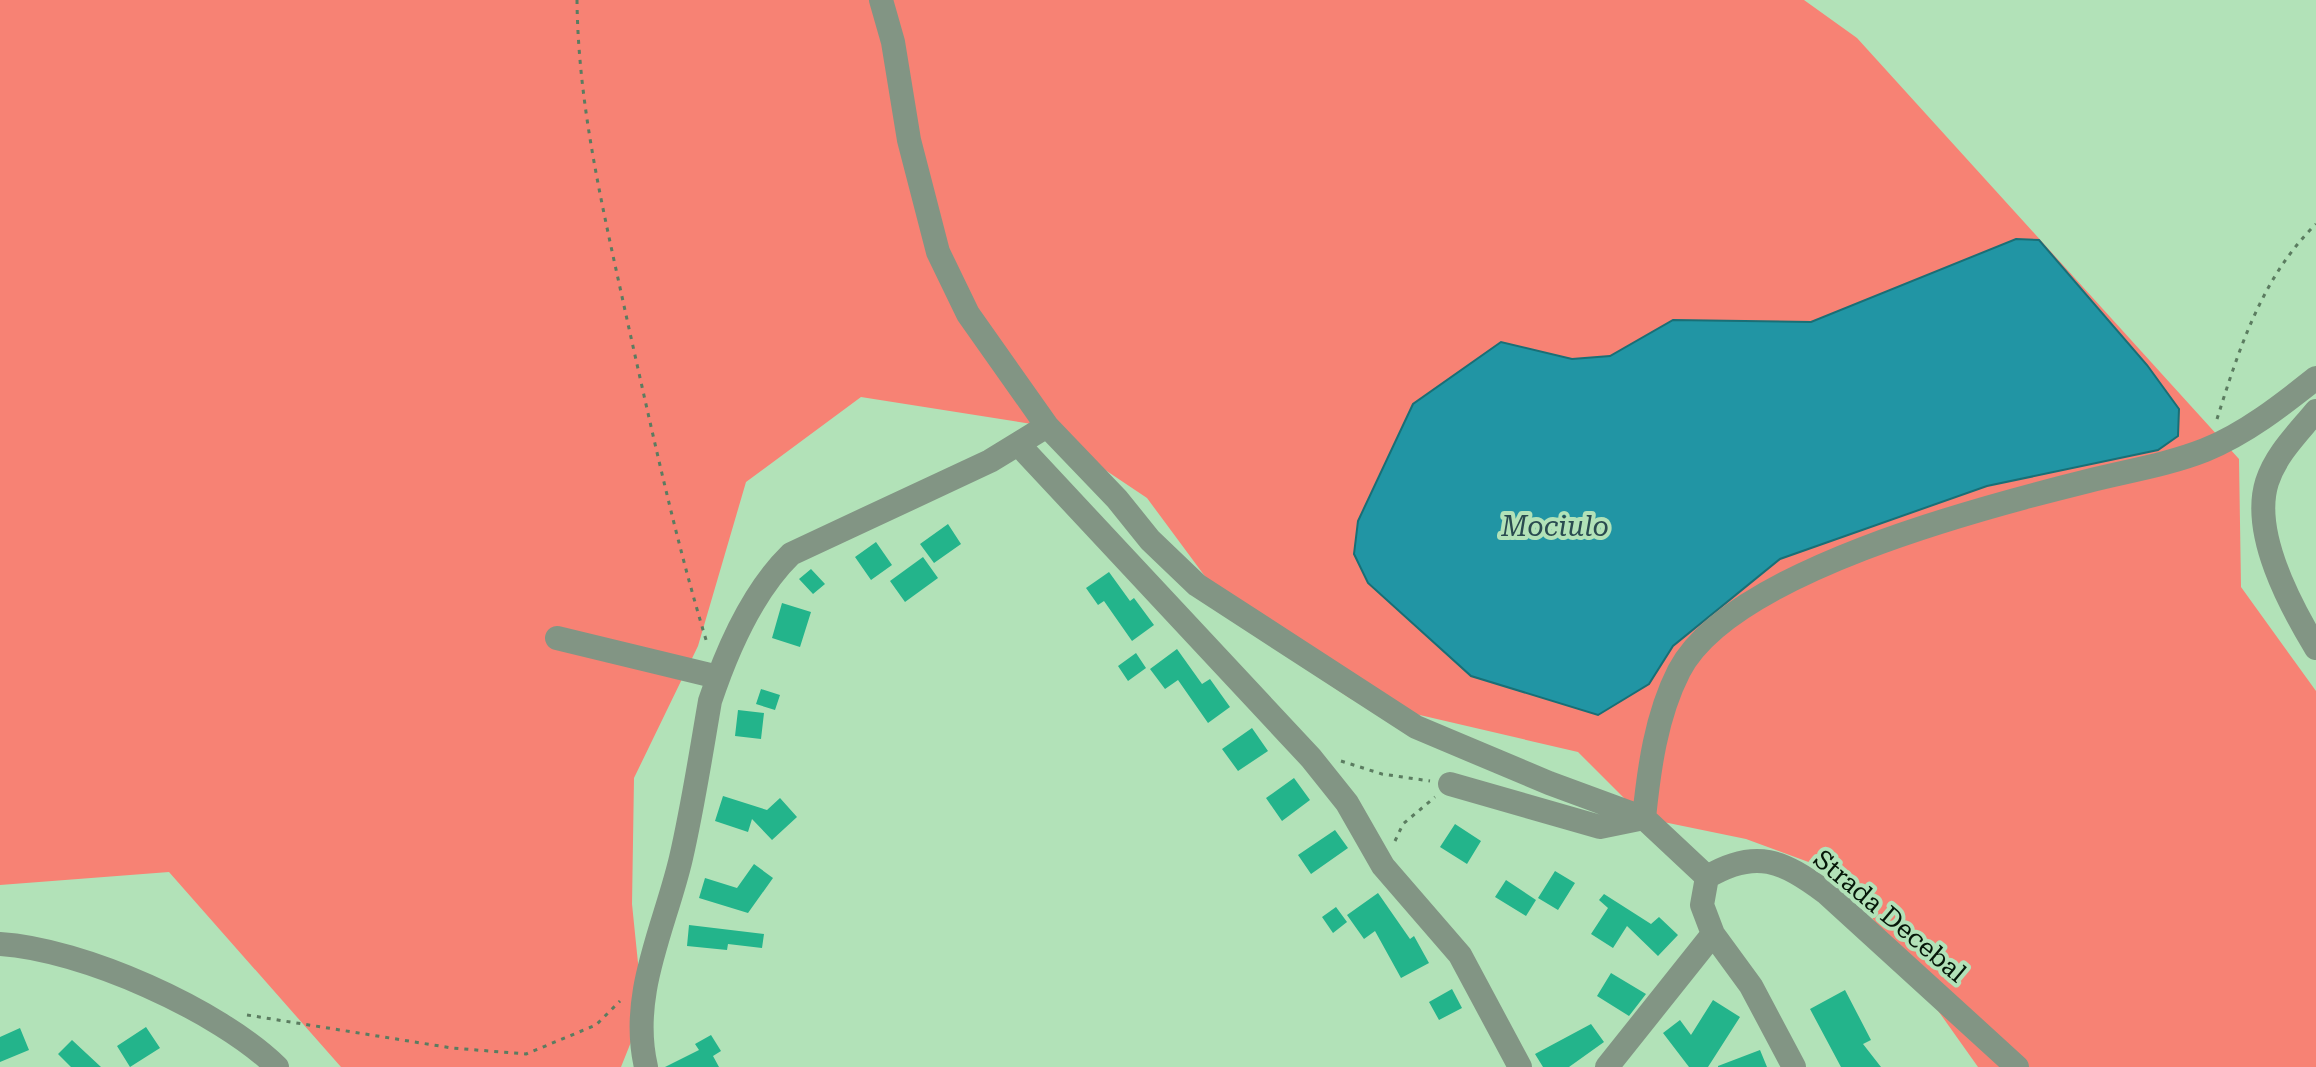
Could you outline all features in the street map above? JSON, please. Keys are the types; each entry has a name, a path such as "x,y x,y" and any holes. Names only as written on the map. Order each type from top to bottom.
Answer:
{"street":[{"path":"881,0 893,42 909,140 938,252 968,314 1047,426 1117,499 1150,540 1197,585 1416,727 1549,783 1644,818 1707,877 1702,905 1713,934 1751,986 1794,1067"},
{"path":"1644,818 1649,766 1679,671 1699,643 1728,618 1770,592 1819,569 1937,524 2075,484 2170,463 2207,449 2264,417 2316,378"},
{"path":"2316,411 2278,457 2267,482 2262,511 2272,554 2291,606 2316,648"},
{"path":"646,1067 642,1050 642,996 683,848 718,677 769,576 791,554 976,467 1047,426"},
{"path":"1018,444 1311,758 1347,803 1383,866 1460,955 1520,1067"},
{"path":"557,638 718,677"},
{"path":"1450,784 1600,827 1644,818"},
{"name":"Strada Decebal","path":"1707,877 1729,864 1763,859 1795,869 1837,902 2017,1067"},
{"path":"1607,1067 1713,934"},
{"path":"0,944 68,958 130,979 205,1015 277,1067"}],"path":[{"path":"577,0 577,29 599,191 680,554 718,677"},
{"path":"2207,449 2257,305 2301,239 2316,224"},
{"path":"1311,758 1337,760 1382,774 1450,784"},
{"path":"1383,866 1403,824 1450,784"},
{"path":"205,1015 251,1015 452,1048 526,1054 596,1025 648,968"}],"shaded area":[{"path":"0,0 1804,0 1857,38 2239,459 2241,587 2316,691 2316,1067 1978,1067 1841,874 1746,839 1644,818 1578,752 1351,699 1241,625 1147,498 1038,425 861,397 746,482 698,646 634,778 632,904 643,1012 621,1067 341,1067 169,872 0,885"}],"water":[{"name":"Mociulo","path":"2016,239 2039,240 2147,365 2179,409 2178,436 2158,450 1987,486 1780,559 1673,646 1649,684 1598,715 1471,676 1368,583 1354,554 1358,521 1413,404 1501,342 1572,359 1610,356 1673,320 1811,322"}],"building":[{"path":"948,524 961,544 934,563 920,544"},
{"path":"876,542 892,565 871,580 855,557"},
{"path":"923,557 938,578 905,602 890,581"},
{"path":"811,569 825,584 813,594 799,579"},
{"path":"1109,572 1130,601 1134,598 1154,625 1132,641 1104,601 1098,605 1086,588"},
{"path":"782,603 811,612 800,647 772,638"},
{"path":"1177,649 1202,684 1210,679 1230,707 1208,723 1178,680 1165,689 1150,669"},
{"path":"1136,653 1146,668 1128,681 1118,666"},
{"path":"761,689 780,695 775,710 756,704"},
{"path":"738,710 764,713 761,739 735,736"},
{"path":"1252,728 1268,751 1238,771 1222,749"},
{"path":"1294,778 1310,800 1282,821 1266,798"},
{"path":"723,796 767,810 780,798 797,817 772,840 752,819 748,832 715,821"},
{"path":"1455,824 1481,841 1467,864 1440,847"},
{"path":"1335,830 1348,848 1311,874 1298,855"},
{"path":"754,864 773,878 748,913 699,898 705,878 737,888"},
{"path":"1555,871 1575,883 1558,910 1538,898"},
{"path":"1506,880 1536,900 1526,916 1495,897"},
{"path":"1378,893 1410,939 1414,936 1429,963 1401,978 1375,931 1364,939 1347,915"},
{"path":"1604,894 1651,924 1659,917 1678,935 1658,956 1627,926 1613,948 1591,934 1608,908 1599,900"},
{"path":"1336,907 1347,922 1333,933 1322,917"},
{"path":"689,925 764,934 762,948 728,944 727,950 687,946"},
{"path":"1611,973 1646,994 1629,1016 1597,996"},
{"path":"1452,989 1462,1008 1439,1020 1429,1002"},
{"path":"1845,990 1871,1040 1863,1044 1881,1067 1841,1067 1810,1009"},
{"path":"1713,1000 1740,1017 1708,1067 1689,1067 1663,1033 1680,1020 1691,1035"},
{"path":"1591,1024 1604,1042 1569,1067 1543,1067 1535,1054"},
{"path":"146,1027 160,1048 130,1067 117,1046"},
{"path":"20,1028 29,1050 0,1062 0,1037"},
{"path":"711,1035 721,1051 713,1056 719,1067 665,1067 699,1050 695,1044"},
{"path":"72,1040 101,1067 71,1067 58,1054"},
{"path":"1760,1050 1767,1067 1718,1067 1718,1066"}]}
